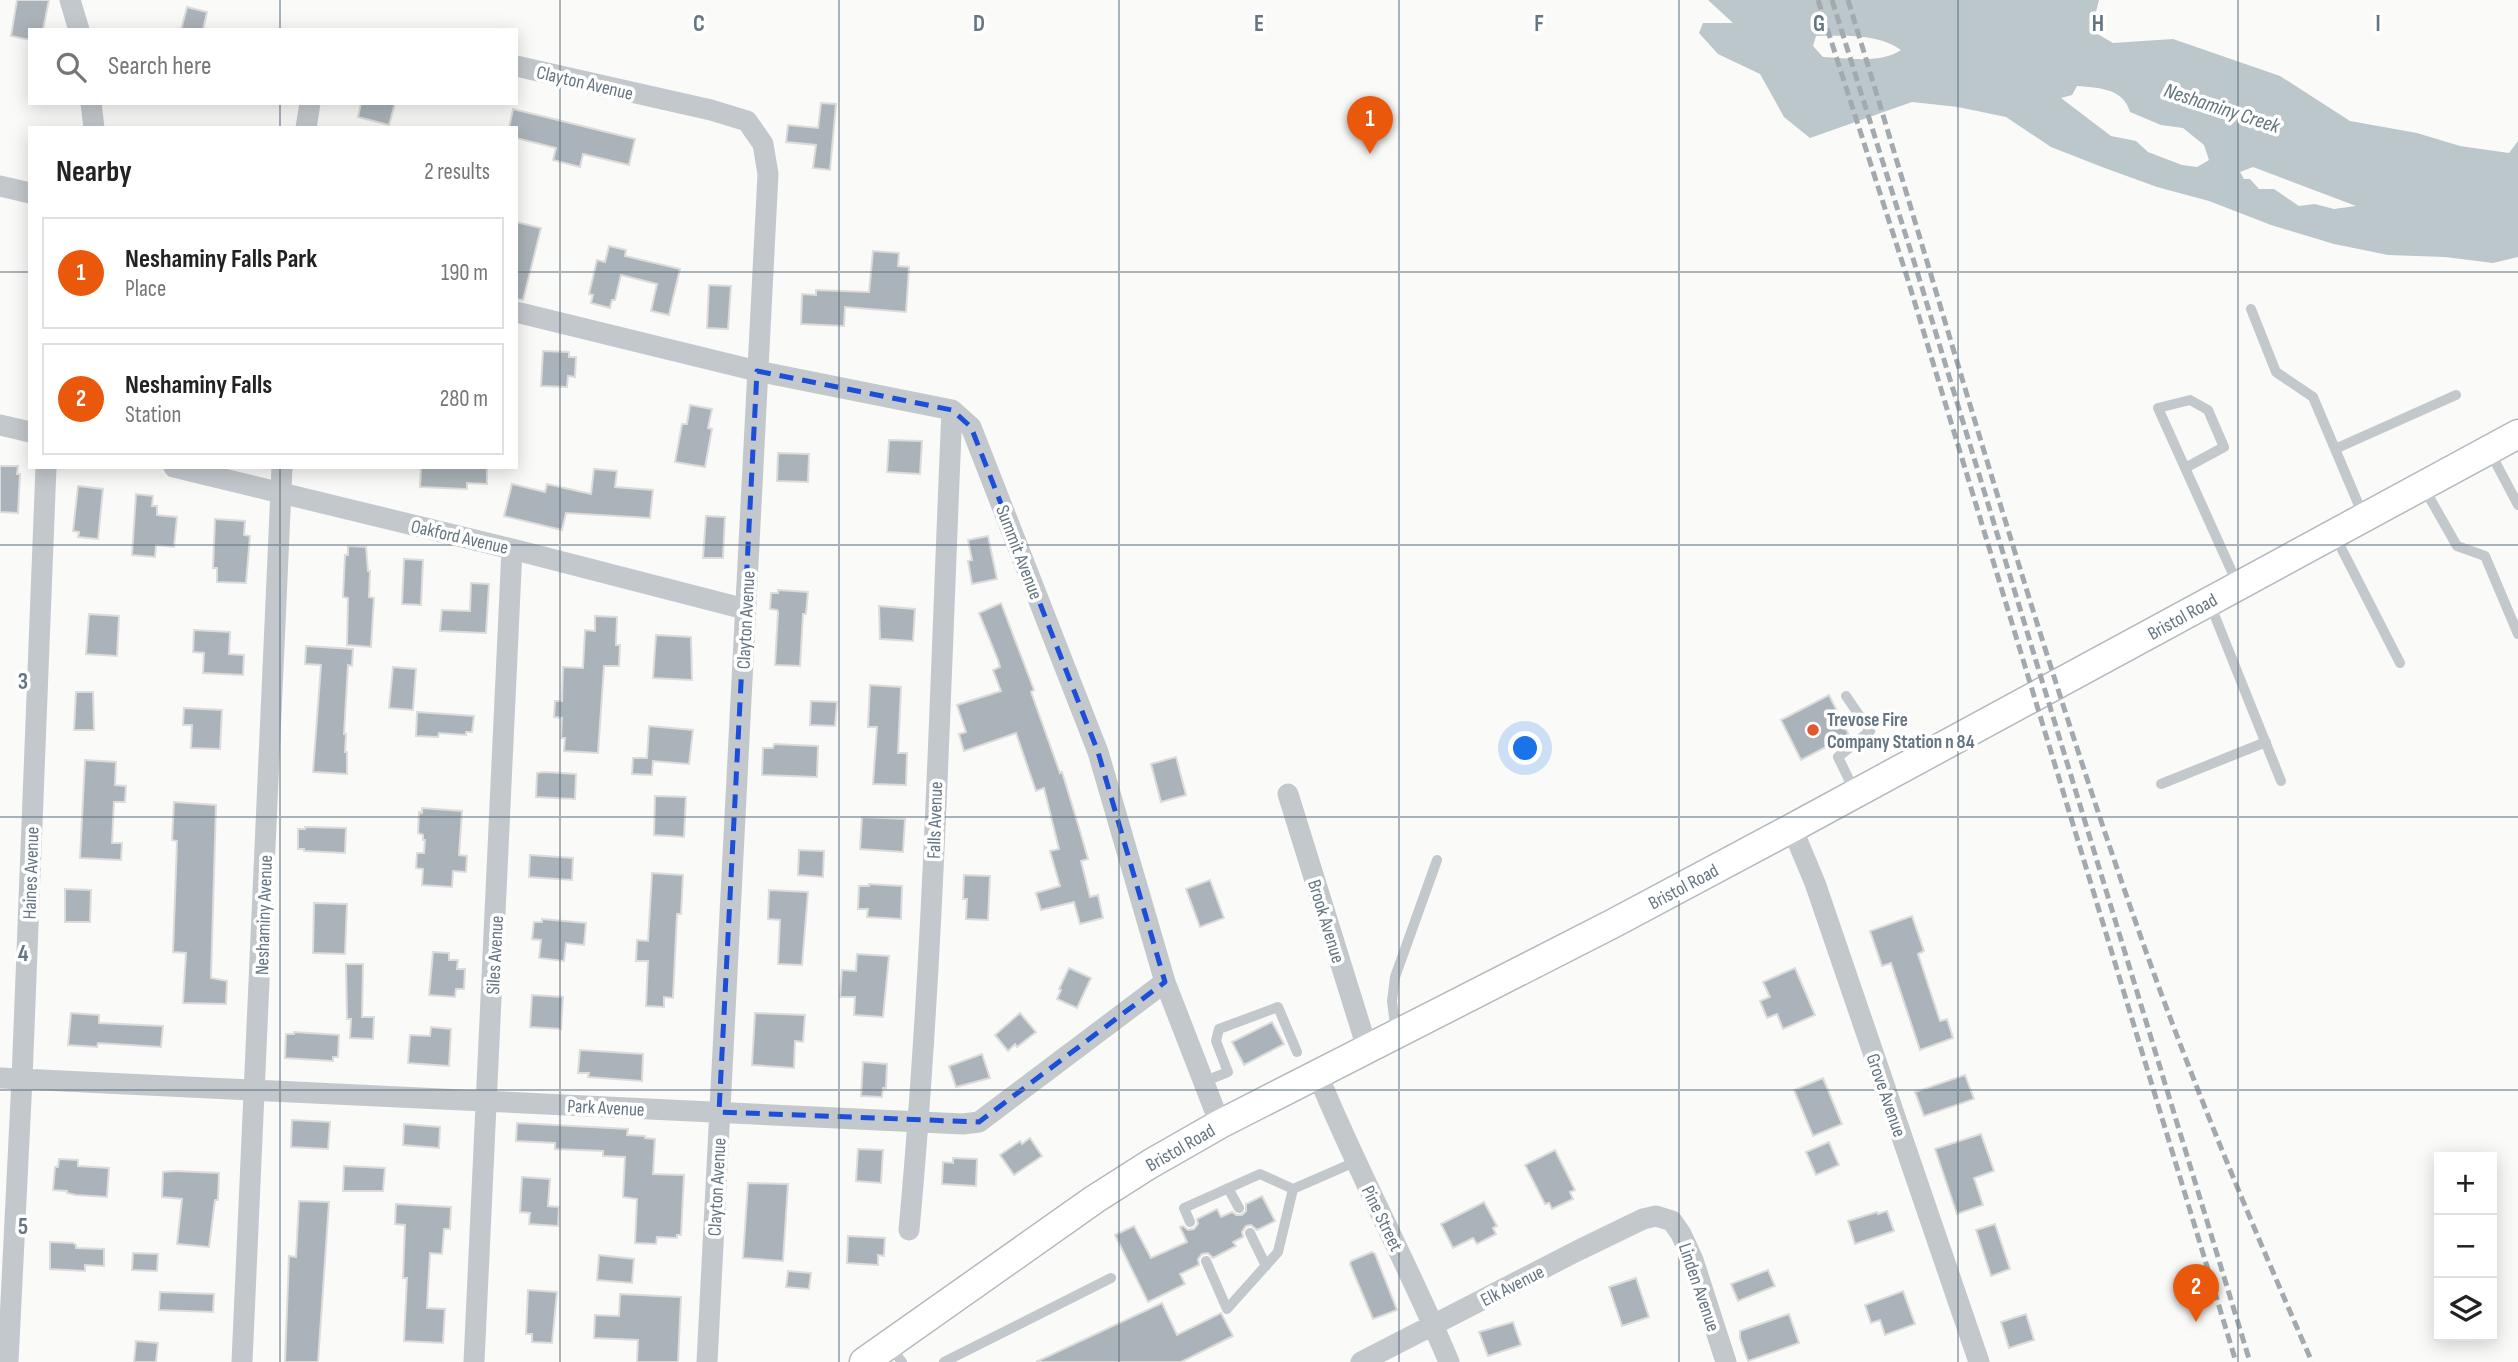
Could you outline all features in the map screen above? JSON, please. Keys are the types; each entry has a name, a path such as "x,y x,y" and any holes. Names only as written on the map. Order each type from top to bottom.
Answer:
{"main road":[{"name":"Bristol Road","path":"864,1362 896,1353 1096,1199 1220,1124 1614,923 2518,434"}],"street":[{"path":"70,0 78,28"},
{"name":"Clayton Avenue","path":"518,66 711,110 747,121 763,144 768,174 707,1362"},
{"path":"91,105 94,126"},
{"path":"306,126 310,105"},
{"path":"0,186 28,193"},
{"path":"518,312 757,371 952,410"},
{"name":"Summit Avenue","path":"952,410 971,427 1098,752 1166,982 1220,1124"},
{"name":"Falls Avenue","path":"909,1230 919,1121 952,410"},
{"path":"0,425 28,432"},
{"name":"Haines Avenue","path":"8,1362 46,469"},
{"name":"Oakford Avenue","path":"182,469 746,609"},
{"name":"Neshaminy Avenue","path":"242,1362 282,469"},
{"name":"Siles Avenue","path":"474,1362 512,549"},
{"name":"Brook Avenue","path":"1288,794 1367,1048"},
{"name":"Grove Avenue","path":"1791,828 1815,883 1979,1362"},
{"name":"Park Avenue","path":"0,1078 963,1124 979,1122 1166,982"},
{"name":"Pine Street","path":"1317,1073 1355,1162 1449,1362"},
{"name":"Elk Avenue","path":"1361,1362 1643,1219 1666,1217"},
{"name":"Linden Avenue","path":"1666,1217 1681,1234 1692,1260 1726,1362"}],"lane":[{"path":"2250,309 2276,372 2313,397 2364,518"},
{"path":"2334,449 2456,395"},
{"path":"2185,468 2224,447 2207,411 2190,400 2158,408 2238,586"},
{"path":"2489,450 2518,505"},
{"path":"2423,486 2457,546 2485,556 2518,634"},
{"path":"2334,534 2400,663"},
{"path":"2209,602 2281,781"},
{"path":"1846,696 1870,731 1838,757 1855,792"},
{"path":"2161,784 2266,742"},
{"path":"1396,1033 1392,1001 1395,976 1437,860"},
{"path":"1203,1082 1228,1072 1216,1041 1219,1029 1278,1007 1297,1052"},
{"path":"1190,1222 1184,1208 1260,1174 1293,1189 1355,1162"},
{"path":"1228,1188 1239,1208"},
{"path":"1206,1261 1227,1310 1278,1252 1293,1189"},
{"path":"1250,1233 1266,1266"},
{"path":"944,1362 1111,1278"}],"highlighted area":[{"path":"757,371 952,410 971,427 1098,752 1165,982 979,1122 719,1112"}],"water":[{"name":"Neshaminy Creek","path":"1708,0 2099,0 2094,32 2113,43 2173,39 2280,76 2350,121 2417,133 2460,146 2509,153 2518,141 2518,257 2493,263 2445,257 2388,255 2334,244 2102,167 2051,147 2006,117 1958,107 1912,102 1810,138 1784,117 1760,74 1718,54 1699,33 1703,23 1733,23","holes":["1816,36 1871,38 1901,50 1874,59 1823,57 1813,46","2077,86 2116,94 2127,104 2130,112 2161,125 2183,128 2204,145 2209,160 2197,167 2182,165 2148,152 2136,141 2111,136 2061,98 2072,95","2253,167 2356,206 2334,209 2315,204 2299,206 2274,189 2259,189 2250,179 2244,179 2240,172"]}],"building":[{"path":"17,0 49,0 43,28 28,28 28,40 11,36"},
{"path":"187,7 207,12 203,28 182,28"},
{"path":"821,103 836,104 830,170 813,168 816,145 786,142 788,125 818,128"},
{"path":"361,105 394,105 389,125 358,117"},
{"path":"513,109 635,139 629,165 583,154 580,167 553,160 556,148 518,138 518,126 509,126"},
{"path":"518,222 541,228 523,300 518,299"},
{"path":"609,246 626,250 625,256 680,269 669,315 651,311 657,284 621,275 615,300 612,300 610,308 591,303 593,295 589,294 597,260 605,262"},
{"path":"873,251 899,253 898,266 909,267 906,312 845,307 844,326 801,324 802,294 816,295 816,290 869,292"},
{"path":"709,285 731,286 728,329 707,328"},
{"path":"543,351 569,352 569,357 576,357 575,377 568,376 567,387 541,386"},
{"path":"690,405 712,409 708,428 712,429 705,467 675,462 682,424 687,424"},
{"path":"889,440 922,441 920,474 887,472"},
{"path":"778,453 809,454 808,482 777,481"},
{"path":"0,466 18,466 18,513 0,512"},
{"path":"421,469 487,469 487,484 467,483 467,489 420,487"},
{"path":"594,469 617,471 615,487 653,490 650,518 566,513 562,530 504,516 512,484 545,492 547,484 591,494"},
{"path":"78,486 103,489 98,539 78,537 79,532 73,531"},
{"path":"136,494 153,496 152,506 157,506 157,515 177,517 174,547 156,545 155,557 132,555"},
{"path":"706,516 725,517 723,558 703,558"},
{"path":"215,519 245,521 244,535 250,536 246,583 217,582 217,568 213,568"},
{"path":"988,536 997,579 972,584 968,561 972,560 968,540"},
{"path":"348,546 366,547 370,571 369,597 374,598 371,647 347,645 348,598 343,597 345,555 348,555"},
{"path":"404,559 423,560 421,605 402,604"},
{"path":"471,583 489,584 486,633 440,631 442,610 470,611"},
{"path":"778,590 808,592 806,614 803,614 800,666 775,665 778,612 770,609 771,593 778,593"},
{"path":"1001,603 1034,690 1031,692 1060,773 1062,772 1088,859 1081,861 1090,897 1098,895 1103,918 1080,924 1074,902 1041,910 1036,893 1060,886 1050,851 1059,849 1044,788 1036,791 1016,733 964,751 959,734 966,732 957,705 1001,691 993,670 1000,667 979,613"},
{"path":"879,606 915,609 913,641 880,639"},
{"path":"89,614 119,616 117,656 86,654"},
{"path":"595,616 617,617 616,645 620,645 619,666 604,666 598,753 564,751 565,738 561,738 562,718 554,717 555,701 562,701 563,667 583,668 585,630 595,631"},
{"path":"194,630 230,632 229,654 244,655 243,675 203,673 204,653 193,652"},
{"path":"656,635 691,637 692,680 653,678"},
{"path":"306,646 353,649 352,666 348,665 344,734 347,774 313,772 321,665 305,664"},
{"path":"393,667 416,669 413,710 389,708"},
{"path":"870,685 901,687 898,753 907,753 906,785 873,784 877,727 868,727"},
{"path":"76,692 93,692 94,730 74,730"},
{"path":"1829,695 1849,735 1801,760 1781,720"},
{"path":"811,701 837,702 835,726 810,725"},
{"path":"184,708 222,710 220,749 191,748 192,725 183,725"},
{"path":"417,712 474,716 472,732 466,732 466,735 439,733 438,737 416,736"},
{"path":"649,726 693,730 689,764 653,761 652,775 632,774 633,758 647,758"},
{"path":"774,744 818,746 817,777 762,775 763,748 773,748"},
{"path":"1176,757 1186,795 1161,802 1151,764"},
{"path":"85,760 116,762 115,785 126,786 125,802 114,802 112,843 122,843 121,860 80,858"},
{"path":"537,773 576,774 575,799 536,797"},
{"path":"655,796 686,797 684,837 654,835"},
{"path":"174,802 216,805 211,978 227,981 226,1004 183,1003 186,953 173,952 177,841 172,840"},
{"path":"422,808 462,811 459,855 467,856 466,872 453,871 452,887 422,885 423,869 416,868 417,853 424,853 425,840 423,835 418,833 419,812 422,813"},
{"path":"862,817 905,819 903,852 860,849"},
{"path":"346,828 345,853 298,849 298,829"},
{"path":"799,850 824,851 823,877 798,875"},
{"path":"530,855 573,858 572,880 529,877"},
{"path":"652,873 683,875 681,914 677,914 673,998 664,997 664,1007 646,1006 648,961 636,961 637,940 648,941"},
{"path":"964,875 990,876 988,920 966,919"},
{"path":"1210,880 1224,918 1200,927 1186,889"},
{"path":"859,886 902,886 901,919 867,917 868,909 858,909"},
{"path":"65,889 91,890 90,922 65,922"},
{"path":"769,890 808,892 802,965 778,964 780,920 768,919"},
{"path":"314,903 347,904 345,954 313,953"},
{"path":"1912,916 1924,951 1918,954 1940,1021 1947,1019 1953,1038 1920,1050 1891,963 1882,966 1870,931"},
{"path":"542,919 586,923 584,945 566,943 564,961 539,958 541,940 532,939 534,922 542,922"},
{"path":"433,952 449,953 449,960 458,960 457,969 465,969 464,989 456,989 455,997 429,995"},
{"path":"857,954 889,956 883,1017 854,1015 855,997 840,997 842,970 856,971"},
{"path":"346,964 363,964 362,1017 374,1017 373,1039 350,1038"},
{"path":"1069,968 1091,978 1077,1008 1057,999"},
{"path":"1795,968 1815,1015 1783,1029 1777,1014 1767,1018 1760,1001 1770,997 1763,982"},
{"path":"532,995 563,997 561,1029 530,1027"},
{"path":"71,1013 99,1015 99,1023 163,1026 161,1047 98,1043 97,1047 68,1045"},
{"path":"755,1013 805,1015 803,1042 795,1041 794,1068 752,1065"},
{"path":"1020,1013 1036,1032 1008,1051 995,1035"},
{"path":"1272,1022 1284,1044 1244,1065 1232,1042"},
{"path":"431,1027 451,1029 449,1066 408,1063 410,1035 430,1036"},
{"path":"294,1032 339,1035 338,1057 333,1057 333,1061 285,1058 286,1034"},
{"path":"580,1050 643,1054 642,1081 588,1077 589,1073 578,1073"},
{"path":"982,1054 990,1078 956,1087 949,1066"},
{"path":"863,1062 887,1064 886,1088 883,1088 882,1097 861,1096"},
{"path":"1965,1075 1974,1099 1924,1116 1915,1092"},
{"path":"1823,1078 1842,1124 1813,1136 1794,1090"},
{"path":"292,1120 330,1122 328,1149 291,1147"},
{"path":"517,1123 628,1129 627,1135 655,1139 653,1174 684,1175 681,1235 677,1235 677,1238 657,1237 656,1244 635,1243 637,1199 623,1197 625,1157 603,1156 603,1151 555,1149 555,1143 516,1141"},
{"path":"404,1124 440,1127 439,1148 403,1145"},
{"path":"1981,1134 1994,1171 1974,1178 1983,1205 1957,1214 1935,1149"},
{"path":"1030,1138 1042,1156 1014,1175 1000,1155 1020,1141 1022,1144"},
{"path":"1829,1142 1839,1165 1816,1175 1806,1152"},
{"path":"858,1149 883,1150 881,1183 856,1181"},
{"path":"1555,1150 1575,1190 1570,1192 1573,1199 1552,1209 1549,1203 1545,1204 1525,1165"},
{"path":"953,1158 977,1159 976,1186 942,1184 943,1162 953,1163"},
{"path":"59,1159 78,1160 78,1166 109,1168 107,1197 53,1190 55,1167 58,1167"},
{"path":"344,1166 385,1168 383,1191 343,1191"},
{"path":"163,1172 219,1173 218,1200 215,1200 209,1247 177,1244 182,1199 162,1197"},
{"path":"522,1177 550,1179 548,1206 559,1207 558,1226 529,1224 530,1213 520,1212"},
{"path":"748,1183 788,1184 783,1261 743,1258"},
{"path":"1262,1196 1275,1221 1257,1230 1251,1225 1246,1226 1242,1232 1243,1237 1233,1242 1236,1246 1213,1258 1208,1253 1202,1254 1198,1259 1199,1265 1180,1274 1185,1284 1148,1302 1115,1235 1134,1226 1151,1258 1187,1242 1180,1227 1194,1229 1198,1224 1197,1219 1217,1209 1221,1217 1232,1212 1242,1215 1246,1211 1246,1204"},
{"path":"299,1201 329,1202 318,1362 285,1362 289,1256 296,1257"},
{"path":"1484,1202 1497,1226 1493,1228 1496,1234 1477,1244 1473,1238 1453,1248 1441,1224"},
{"path":"396,1204 451,1207 450,1229 444,1229 442,1254 430,1253 427,1308 445,1309 443,1343 404,1341 407,1278 403,1278 405,1225 395,1224"},
{"path":"1887,1211 1894,1231 1855,1244 1848,1221"},
{"path":"1995,1224 2010,1269 1991,1276 1976,1230"},
{"path":"848,1236 885,1238 884,1256 878,1255 878,1265 847,1263"},
{"path":"50,1242 73,1243 76,1248 104,1249 104,1266 85,1265 85,1271 50,1269"},
{"path":"1372,1252 1397,1310 1373,1319 1350,1264 1351,1261"},
{"path":"133,1253 158,1254 157,1271 132,1270"},
{"path":"599,1255 634,1259 632,1283 597,1280"},
{"path":"1768,1270 1775,1286 1738,1301 1731,1284"},
{"path":"788,1271 811,1273 809,1289 786,1287"},
{"path":"1636,1278 1649,1317 1622,1326 1609,1287"},
{"path":"528,1290 557,1292 552,1343 532,1342 532,1334 526,1334"},
{"path":"1903,1291 1915,1324 1885,1335 1880,1320 1871,1323 1865,1305"},
{"path":"160,1292 214,1294 213,1312 159,1310"},
{"path":"620,1294 681,1297 678,1362 637,1362 638,1340 594,1338 595,1315 619,1316"},
{"path":"1162,1303 1177,1335 1221,1313 1233,1336 1181,1362 1036,1362"},
{"path":"1789,1314 1799,1343 1748,1361 1740,1331"},
{"path":"2026,1314 2034,1340 2009,1348 2001,1322"},
{"path":"1513,1322 1521,1345 1488,1356 1479,1332"},
{"path":"136,1341 158,1343 156,1362 134,1362"}],"railway":[{"path":"1818,0 1907,277 2236,1362"},
{"path":"1832,0 2250,1362"},
{"path":"1848,0 1991,475 2104,829 2163,999 2203,1103 2312,1362"}],"place":[{"name":"Neshaminy Falls Park","path":"1370,154"},
{"name":"Trevose Fire Company Station n 84","path":"1813,730"},
{"name":"Neshaminy Falls","path":"2196,1322"}]}
